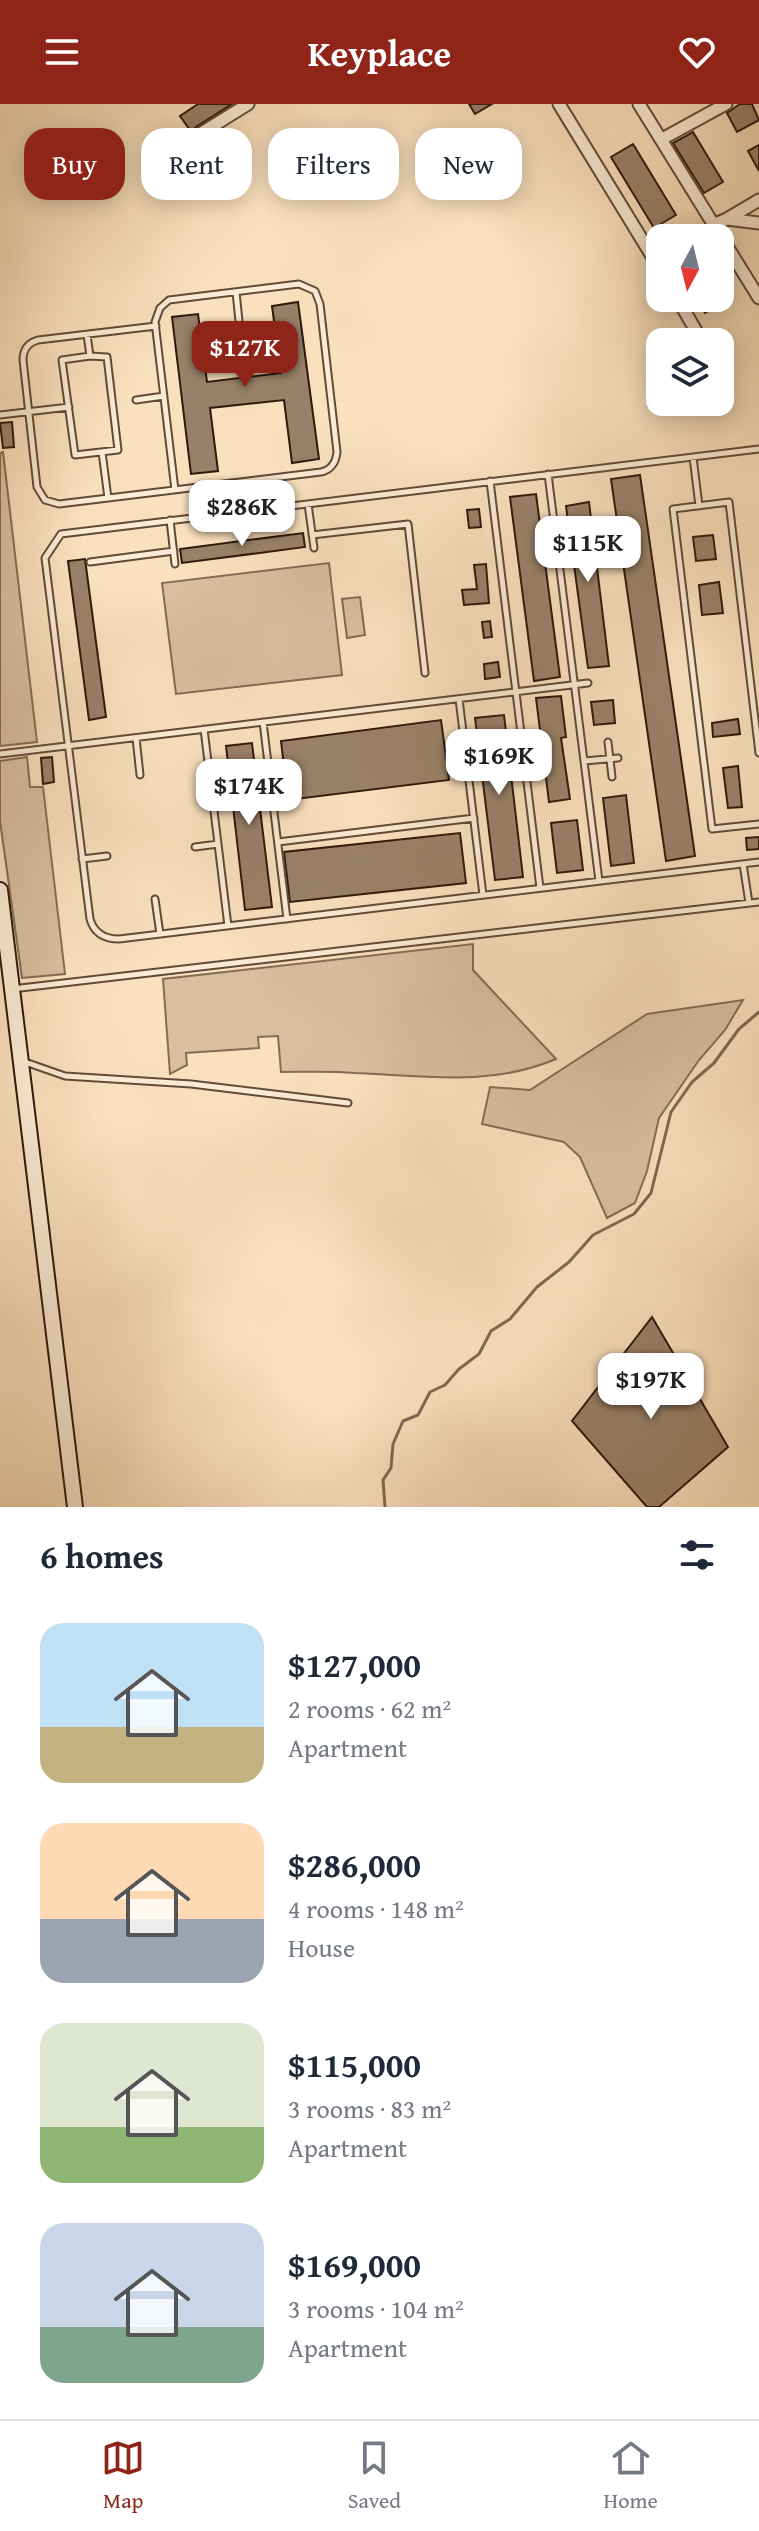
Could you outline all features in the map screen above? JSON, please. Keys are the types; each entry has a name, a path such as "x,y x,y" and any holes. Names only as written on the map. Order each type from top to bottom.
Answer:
{"main road":[{"path":"0,890 75,1507"}],"street":[{"path":"210,128 248,104"},
{"path":"559,104 646,246"},
{"path":"639,104 712,224"},
{"path":"662,139 726,104"},
{"path":"715,224 759,200"},
{"path":"727,219 759,223"},
{"path":"734,258 759,298"}],"lane":[{"path":"156,326 38,340 26,347 23,356 28,412 37,487 42,498 55,504 175,490 324,471 332,465 337,452 320,304 315,291 299,284 169,300 160,308 156,326 175,490"},
{"path":"236,292 244,370"},
{"path":"87,335 90,356"},
{"path":"107,357 118,450 75,455 69,407 62,360 107,357"},
{"path":"136,400 164,396"},
{"path":"0,415 69,407"},
{"path":"759,449 61,534 45,558 90,919 97,932 114,939 759,862"},
{"path":"102,452 108,498"},
{"path":"693,457 699,506"},
{"path":"548,474 599,881"},
{"path":"490,481 540,888"},
{"path":"231,483 234,513"},
{"path":"759,753 729,502 673,509 712,829 759,824"},
{"path":"308,504 314,548"},
{"path":"170,520 175,564"},
{"path":"312,535 408,524 425,673"},
{"path":"90,562 174,551"},
{"path":"0,754 588,683"},
{"path":"459,699 483,895"},
{"path":"263,722 287,919"},
{"path":"204,729 228,926"},
{"path":"136,738 140,775"},
{"path":"608,742 612,777"},
{"path":"584,761 618,758"},
{"path":"278,842 474,818"},
{"path":"195,847 218,844"},
{"path":"82,859 107,856"},
{"path":"743,864 749,903"},
{"path":"155,899 160,934"},
{"path":"11,989 759,902"},
{"path":"21,1061 65,1076 191,1084 348,1103"}],"shaded area":[{"path":"3,452 37,742 0,746 0,453"},
{"path":"329,563 342,675 176,694 162,583"},
{"path":"360,597 365,635 347,638 342,599"},
{"path":"27,757 30,787 43,787 65,974 22,978 0,821 0,761"},
{"path":"473,944 473,970 556,1059 531,1068 482,1077 281,1072 278,1036 258,1037 259,1048 186,1053 187,1065 170,1074 163,979"},
{"path":"743,1000 725,1030 699,1060 659,1118 647,1171 635,1203 607,1218 580,1157 564,1142 482,1124 490,1087 530,1090 647,1014"}],"building":[{"path":"198,104 232,104 195,128 188,128 180,116"},
{"path":"469,104 492,104 475,114"},
{"path":"740,104 752,104 759,120 737,132 727,113"},
{"path":"693,132 723,182 704,193 673,143"},
{"path":"633,144 676,215 661,224 652,224 611,157"},
{"path":"759,145 759,171 748,151"},
{"path":"298,302 319,459 292,463 284,400 210,408 218,471 191,474 172,317 198,314 207,382 281,373 272,306"},
{"path":"12,422 14,447 3,448 0,423"},
{"path":"640,475 695,856 666,861 611,479"},
{"path":"536,494 560,677 534,681 510,497"},
{"path":"589,502 609,666 588,668 566,506"},
{"path":"479,509 481,527 469,528 467,510"},
{"path":"303,533 305,547 182,563 180,549"},
{"path":"713,535 716,559 696,561 693,537"},
{"path":"85,559 106,717 89,720 68,561"},
{"path":"486,564 489,603 464,605 462,590 477,589 474,565"},
{"path":"719,582 723,613 702,615 699,585"},
{"path":"490,621 492,637 484,638 482,622"},
{"path":"498,662 500,677 485,679 484,664"},
{"path":"561,696 566,737 561,738 570,799 549,802 536,698"},
{"path":"613,700 615,723 594,725 591,702"},
{"path":"504,715 523,877 495,880 475,718"},
{"path":"738,719 740,734 713,737 712,723"},
{"path":"441,720 449,780 288,800 281,741"},
{"path":"252,743 272,907 245,910 226,746"},
{"path":"52,757 54,782 43,784 41,758"},
{"path":"738,766 742,807 728,808 723,768"},
{"path":"626,795 634,863 611,866 603,798"},
{"path":"577,820 583,870 557,873 551,823"},
{"path":"460,833 466,883 290,902 284,852"},
{"path":"759,837 759,849 747,850 746,838"},
{"path":"652,1317 728,1447 659,1507 647,1507 572,1421"}],"waterway":[{"path":"385,1507 383,1480 391,1468 393,1444 403,1421 418,1415 430,1392 445,1385 479,1354 491,1331 510,1319 537,1287 569,1262 593,1235 634,1214 651,1193 671,1112 692,1082 714,1063 739,1029 759,1012"}]}
